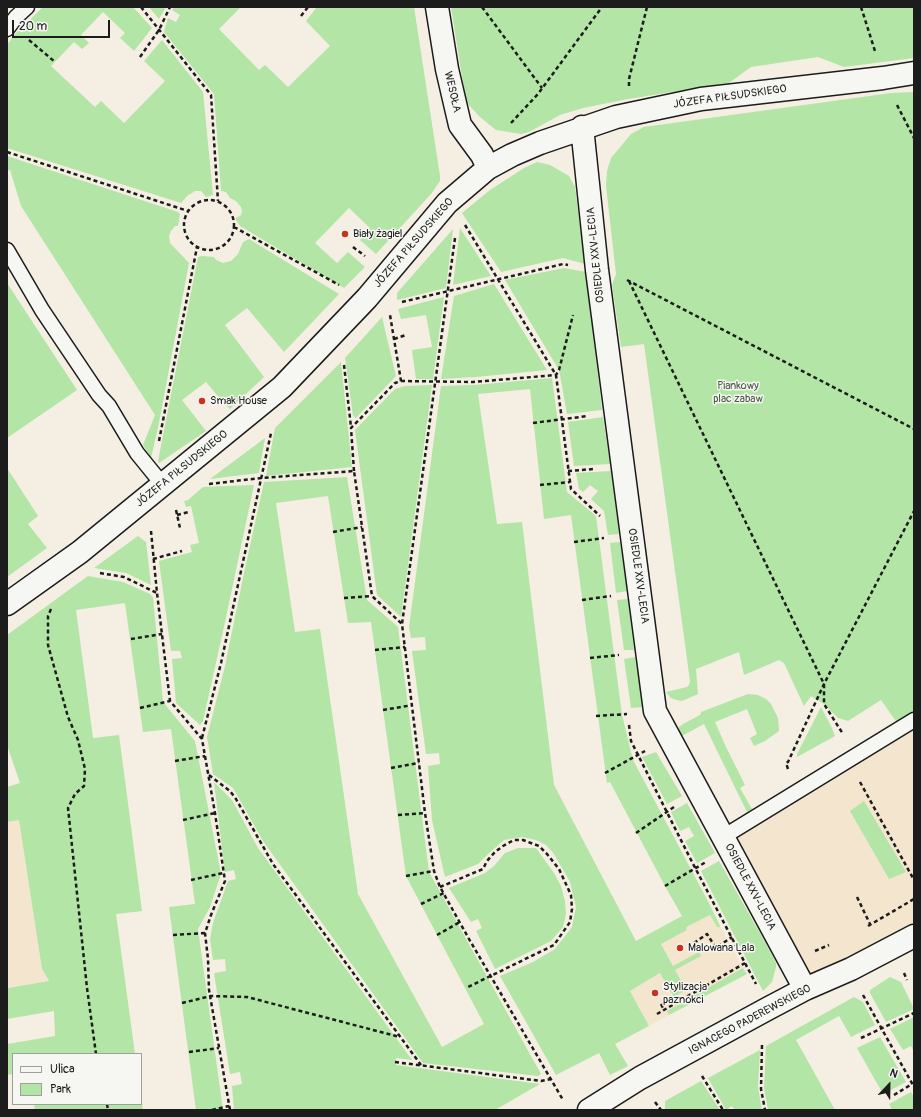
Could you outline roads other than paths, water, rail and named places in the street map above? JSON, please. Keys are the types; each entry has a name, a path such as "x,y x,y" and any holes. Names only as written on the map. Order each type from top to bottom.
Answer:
{"street":[{"name":"WESOŁA","path":"437,7 447,69 460,125 485,162"},
{"name":"JÓZEFA PIŁSUDSKIEGO","path":"7,604 80,552 157,478 282,387 367,298 447,203 485,162 512,155 582,127 626,115 700,99 883,78 914,73"},
{"name":"OSIEDLE XXV-LECIA","path":"582,127 598,276 655,711 805,989"},
{"name":"IGNACEGO PADEREWSKIEGO","path":"589,1110 640,1078 805,989 851,969 914,936"}],"lane":[{"path":"7,29 16,17 27,7"},
{"path":"7,250 42,310 109,406 137,453 157,478"},
{"path":"723,837 851,760 914,720"}],"place":[{"name":"Biały żagiel","path":"345,234"},
{"name":"Smak House","path":"202,401"},
{"name":"Malowana Lala","path":"680,948"},
{"name":"Stylizacja paznokci","path":"655,993"}],"park label":[{"name":"Piankowy plac zabaw","path":"738,392"}]}
